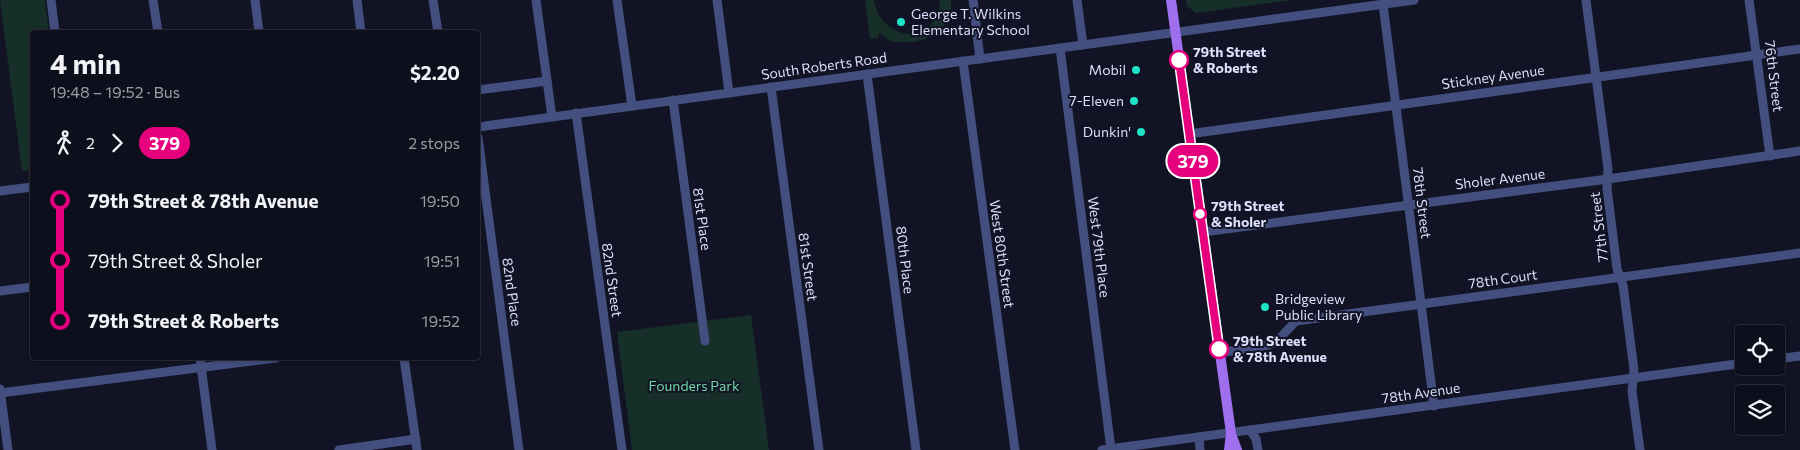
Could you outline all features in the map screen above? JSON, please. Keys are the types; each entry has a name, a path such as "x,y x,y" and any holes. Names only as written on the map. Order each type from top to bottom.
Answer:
{"main road":[{"path":"1171,0 1219,353 1231,433 1238,450"},
{"path":"1229,450 1231,433"}],"street":[{"path":"51,0 55,30"},
{"path":"153,0 158,30"},
{"path":"255,0 259,30"},
{"path":"357,0 361,30"},
{"path":"433,0 438,30"},
{"path":"536,0 552,117"},
{"path":"617,0 632,106"},
{"path":"717,0 729,93"},
{"path":"973,0 980,59"},
{"path":"1077,0 1083,45"},
{"name":"South Roberts Road","path":"480,127 1414,0"},
{"name":"77th Street","path":"1586,0 1617,269 1623,285 1634,370 1632,391 1640,450"},
{"name":"76th Street","path":"1749,0 1770,156"},
{"name":"78th Street","path":"1383,4 1434,406"},
{"name":"West 79th Place","path":"1060,48 1107,449"},
{"name":"Stickney Avenue","path":"1189,134 1800,49"},
{"name":"West 80th Street","path":"963,61 1015,450"},
{"name":"80th Place","path":"867,74 916,450"},
{"path":"480,90 547,81"},
{"name":"81st Street","path":"771,87 819,450"},
{"name":"81st Place","path":"673,100 705,341"},
{"name":"82nd Street","path":"576,113 622,450"},
{"name":"Sholer Avenue","path":"1203,232 1608,179 1800,151"},
{"name":"82nd Place","path":"480,152 519,450"},
{"path":"0,191 30,187"},
{"name":"78th Court","path":"1219,353 1276,342 1296,321 1800,253"},
{"path":"0,291 30,287"},
{"path":"1785,358 1800,356"},
{"path":"0,393 200,362 238,360"},
{"path":"404,360 417,450"},
{"path":"200,362 212,450"},
{"name":"78th Avenue","path":"1107,449 1132,448 1199,437 1735,364"},
{"path":"0,389 8,450"},
{"path":"1250,430 1256,439 1258,450"},
{"path":"1199,437 1200,450"},
{"path":"339,450 416,439"}],"green space":[{"path":"0,0 45,0 49,30 30,30 30,170 22,171"},
{"path":"865,0 874,0 884,22 893,29 903,33 913,34 923,31 932,24 939,11 940,0 951,0 951,10 943,26 929,37 920,41 893,42 879,33 879,37 870,39"},
{"path":"1186,0 1293,0 1196,13 1187,6"},
{"name":"Founders Park","path":"751,315 769,450 632,450 617,332"}],"bus line":[{"name":"379","path":"1179,60 1219,349"}],"place":[{"name":"George T. Wilkins Elementary School","path":"901,22"},
{"name":"79th Street & Roberts","path":"1179,60"},
{"name":"Mobil","path":"1136,70"},
{"name":"7-Eleven","path":"1134,101"},
{"name":"Dunkin'","path":"1141,132"},
{"name":"79th Street & Sholer","path":"1200,214"},
{"name":"Bridgeview Public Library","path":"1265,307"},
{"name":"79th Street & 78th Avenue","path":"1219,349"}]}
